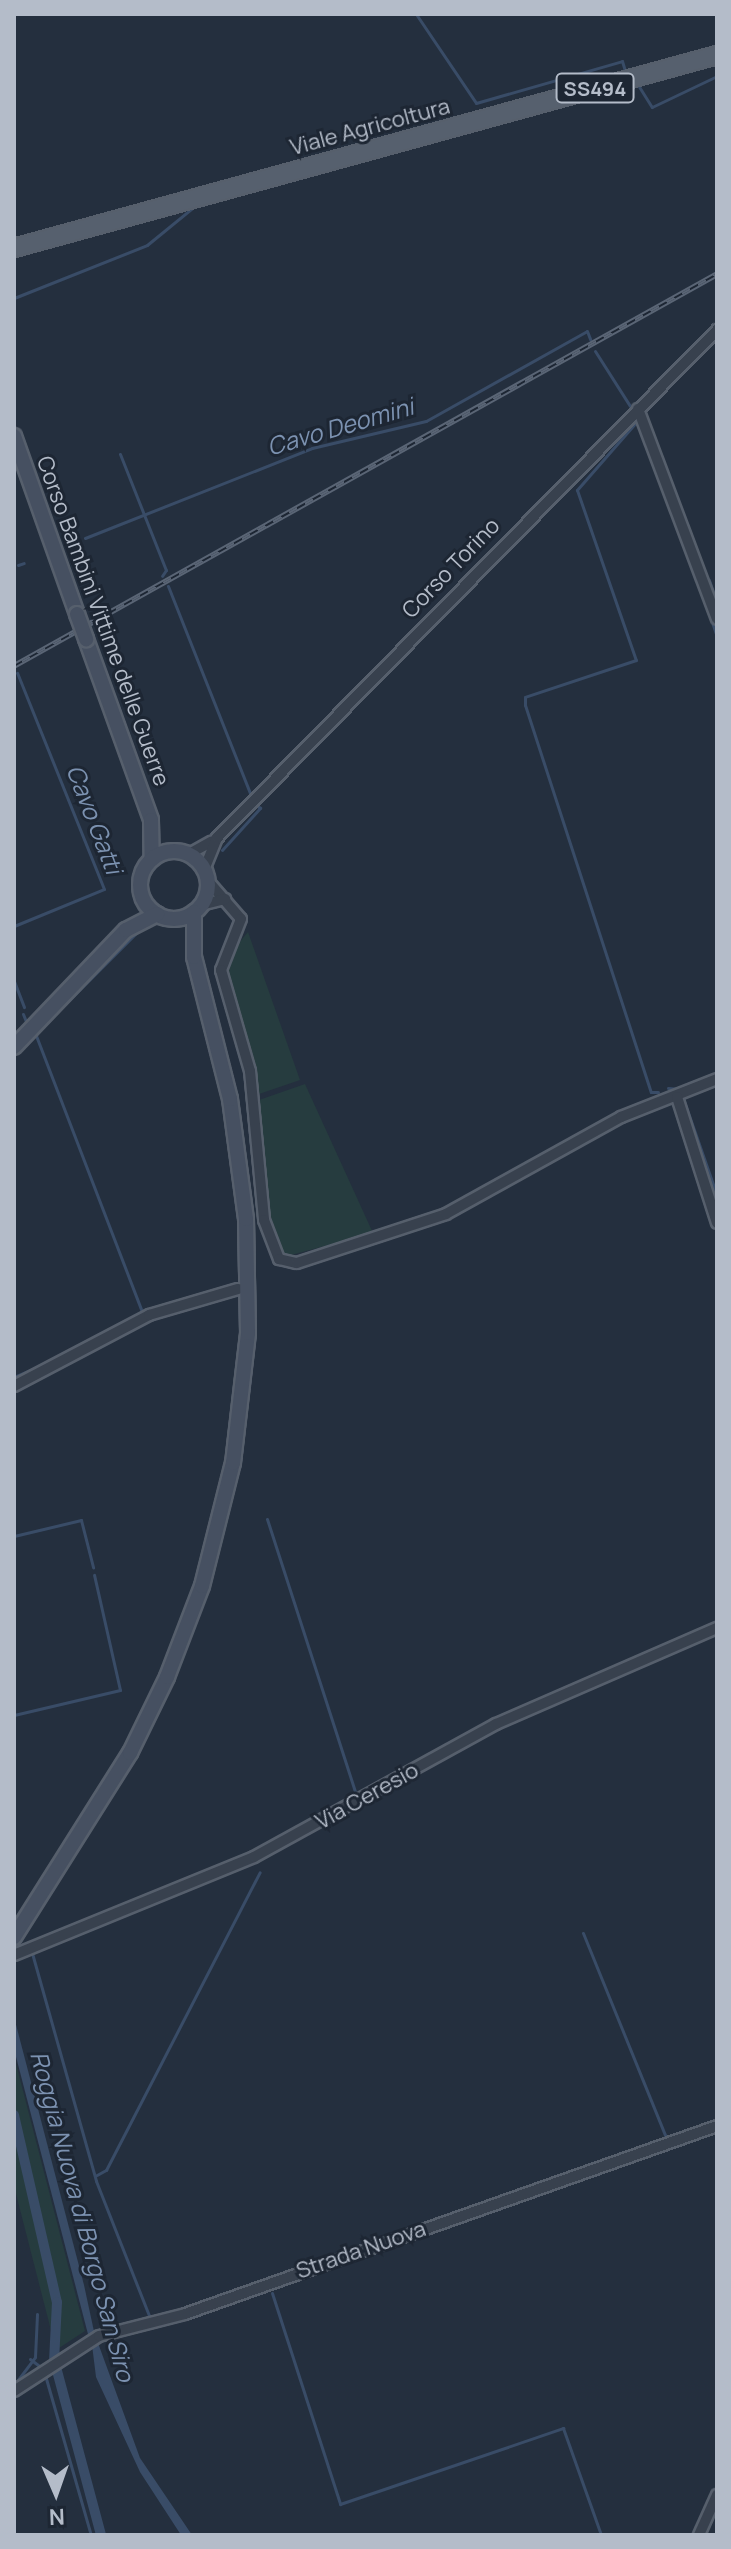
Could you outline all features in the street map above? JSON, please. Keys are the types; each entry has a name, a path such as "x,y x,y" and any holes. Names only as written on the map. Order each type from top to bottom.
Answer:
{"main road":[{"name":"Viale Agricoltura","path":"14,248 34,239 717,55"},
{"name":"Viale Agricoltura","path":"14,240 34,239"},
{"name":"Corso Bambini Vittime delle Guerre","path":"14,436 151,820"},
{"path":"14,1937 130,1753 167,1677 202,1586 233,1463 248,1333 246,1219 230,1099 194,957 197,908 206,876 151,820"},
{"path":"14,1047 126,930 141,894 141,875 152,859 151,820"},
{"path":"152,859 183,852"},
{"path":"141,894 194,957"},
{"path":"126,930 162,916 197,908"}],"street":[{"name":"Corso Torino","path":"183,852 217,838 717,330"},
{"path":"638,409 717,619"},
{"name":"Corso Torino","path":"206,876 217,838"},
{"path":"206,876 241,919 221,962 222,979 250,1071 264,1220 279,1259 297,1263 446,1214 621,1117 717,1079"},
{"path":"197,908 225,899"},
{"path":"677,1097 717,1223"},
{"path":"14,1386 149,1315 238,1289"},
{"name":"Via Ceresio","path":"14,1955 254,1857 496,1724 717,1629"},
{"name":"Strada Nuova","path":"16,2392 87,2341 99,2336 185,2314 717,2126"},
{"path":"699,2535 717,2495"}],"green space":[{"path":"248,932 300,1080 259,1094 227,978 234,949"},
{"path":"305,1084 373,1233 284,1257 273,1245 259,1100"},
{"path":"14,2056 85,2331 56,2350 14,2186"}],"water":[{"path":"14,2017 84,2285 95,2336 89,2338 14,2049"},
{"path":"98,2343 140,2458 192,2535 181,2535 140,2472 96,2377 92,2345"}],"waterway":[{"path":"332,14 361,14"},
{"path":"416,14 476,103 622,61 625,71"},
{"path":"631,87 638,85 652,107 717,76"},
{"name":"Cavo Gatti","path":"14,298 147,245 196,205"},
{"name":"Cavo Deomini","path":"85,538 312,448 426,421 587,331 590,339"},
{"name":"Cavo Deomini","path":"595,351 630,406"},
{"path":"638,420 577,490 636,660 525,697 525,705 651,1092 658,1092"},
{"name":"Cavo Deomini","path":"637,423 654,464"},
{"name":"Cavo Deomini","path":"120,454 166,570 162,576"},
{"name":"Cavo Deomini","path":"18,565 24,563"},
{"name":"Cavo Deomini","path":"709,580 717,603"},
{"path":"699,584 717,637"},
{"path":"168,586 251,796"},
{"name":"Cavo Gatti","path":"14,926 104,889 17,673"},
{"path":"222,850 260,808 255,804"},
{"path":"55,1014 140,929"},
{"path":"14,981 24,1007"},
{"path":"23,1014 27,1024"},
{"path":"35,1033 142,1312 117,1326"},
{"path":"668,1088 680,1089"},
{"path":"684,1101 717,1196"},
{"path":"14,1377 47,1363"},
{"path":"267,1519 357,1798"},
{"path":"14,1536 81,1520 93,1567"},
{"path":"14,1715 120,1690 94,1575"},
{"name":"Roggia Nuova di Borgo San Siro","path":"95,2176 106,2170 260,1872"},
{"path":"583,1933 668,2142"},
{"name":"Roggia Nuova di Borgo San Siro","path":"32,1953 96,2181 150,2318"},
{"path":"14,2115 57,2302 54,2361"},
{"path":"272,2293 340,2504 563,2428 601,2535"},
{"path":"14,2385 35,2357 37,2314"},
{"path":"30,2359 42,2368"},
{"path":"56,2367 101,2535"},
{"path":"45,2375 91,2535"}],"railway":[{"path":"14,666 717,274"}]}
